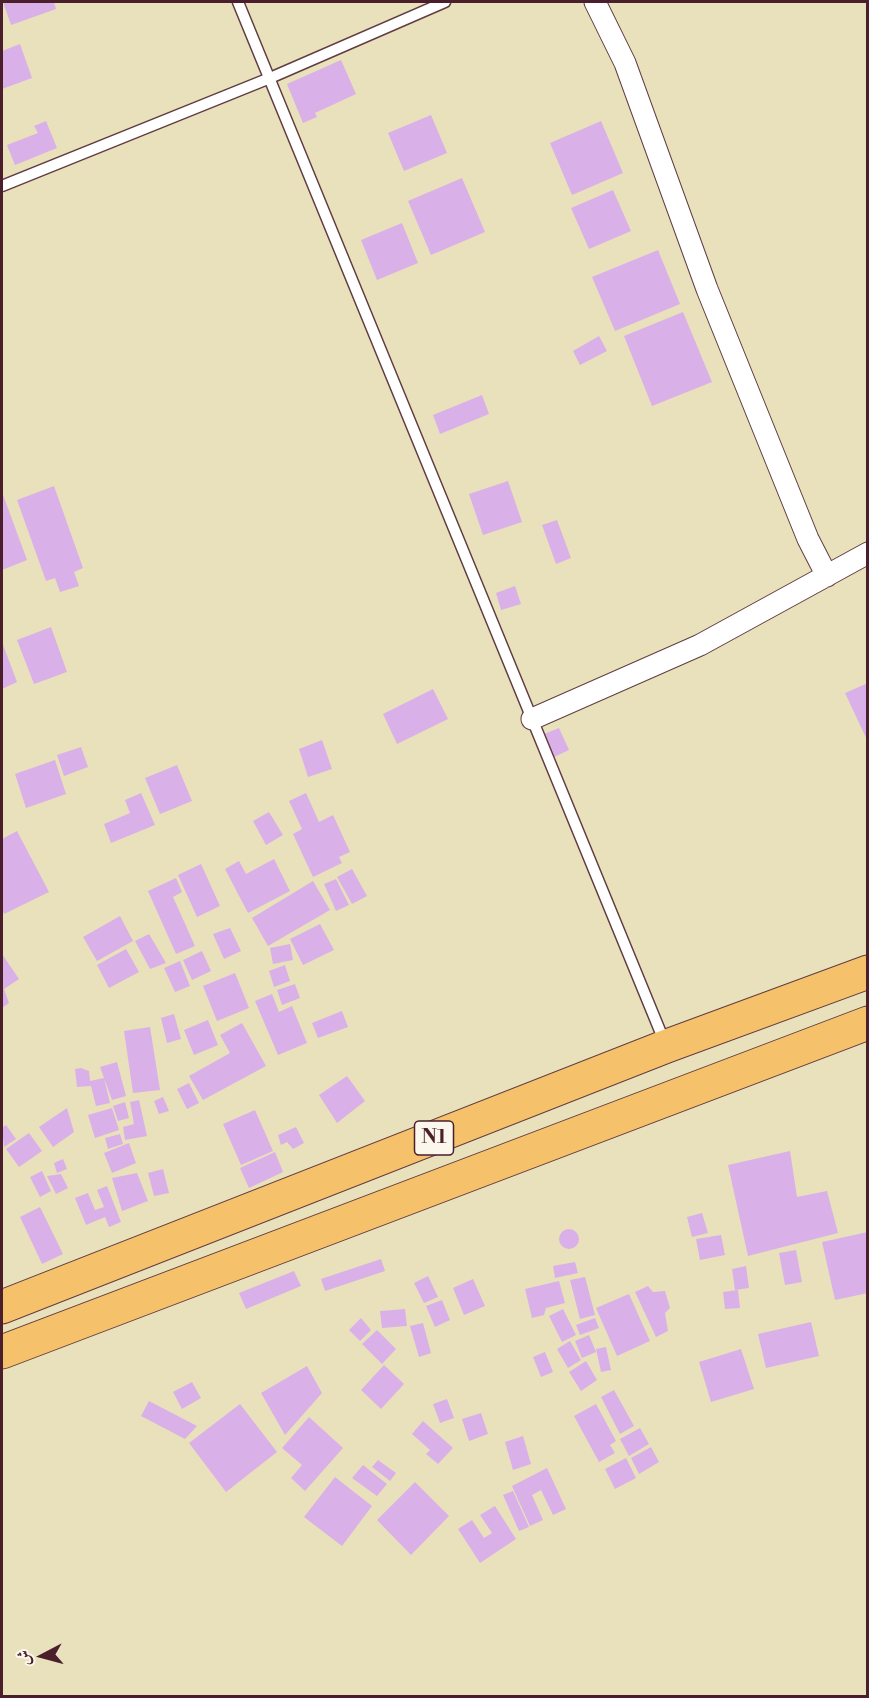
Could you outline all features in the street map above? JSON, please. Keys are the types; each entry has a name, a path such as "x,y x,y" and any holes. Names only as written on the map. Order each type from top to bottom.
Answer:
{"highway":[{"name":"N1","path":"2,1307 667,1046 867,972"},
{"name":"N1","path":"2,1352 867,1023"}],"street":[{"path":"595,2 625,63 707,289 808,538 827,576"},
{"path":"532,719 700,645 867,553"}],"lane":[{"path":"238,2 667,1046"},
{"path":"2,186 270,78 445,2"}],"building":[{"path":"3,2 54,2 56,9 11,25"},
{"path":"20,44 32,78 2,89 2,51"},
{"path":"341,60 356,94 315,113 317,117 303,123 287,84"},
{"path":"431,115 447,153 404,171 388,133"},
{"path":"46,121 57,148 15,165 7,145 38,133 34,126"},
{"path":"601,121 623,173 572,195 550,143"},
{"path":"462,178 485,232 431,255 408,201"},
{"path":"613,190 631,231 589,249 571,208"},
{"path":"402,223 418,263 377,280 361,240"},
{"path":"658,250 680,304 615,331 592,277"},
{"path":"683,312 712,382 652,406 624,336"},
{"path":"599,336 607,351 580,365 573,351"},
{"path":"482,395 489,414 440,434 433,415"},
{"path":"508,481 522,522 483,535 469,494"},
{"path":"54,486 83,568 74,572 79,586 60,592 55,578 46,581 17,500"},
{"path":"2,492 27,560 2,570"},
{"path":"557,520 571,558 556,564 542,525"},
{"path":"515,586 521,604 501,610 496,593"},
{"path":"51,627 67,672 34,684 17,640"},
{"path":"2,642 17,682 2,689"},
{"path":"868,683 868,742 845,693"},
{"path":"433,689 448,719 397,744 383,714"},
{"path":"559,728 569,750 554,757 544,734"},
{"path":"322,740 332,769 308,777 299,749"},
{"path":"81,747 88,767 64,776 57,755"},
{"path":"55,760 66,794 26,808 15,774"},
{"path":"177,765 192,801 160,814 145,778"},
{"path":"141,793 155,825 111,843 104,824 130,813 125,800"},
{"path":"306,793 319,822 333,815 350,852 339,857 342,863 313,877 293,834 302,829 289,801"},
{"path":"269,812 283,835 266,845 253,821"},
{"path":"17,831 49,892 4,914 2,909 2,839"},
{"path":"274,859 290,891 248,913 225,869 239,861 246,874"},
{"path":"201,864 220,906 197,917 178,875"},
{"path":"352,869 367,896 352,904 337,877"},
{"path":"176,878 182,892 173,897 195,946 176,954 148,891"},
{"path":"336,879 349,905 336,911 324,884"},
{"path":"313,881 330,910 268,946 252,918"},
{"path":"120,916 133,941 97,961 83,937"},
{"path":"320,924 334,950 303,965 290,939"},
{"path":"230,928 241,951 224,959 213,934"},
{"path":"149,934 166,963 150,969 135,941"},
{"path":"290,944 293,960 273,964 270,948"},
{"path":"126,949 139,972 109,988 97,965"},
{"path":"202,951 211,971 192,980 183,960"},
{"path":"2,954 19,979 4,989 9,1003 2,1008"},
{"path":"180,961 190,986 175,992 164,968"},
{"path":"285,965 290,981 274,987 269,971"},
{"path":"235,973 249,1008 217,1021 203,986"},
{"path":"295,984 300,998 282,1005 277,990"},
{"path":"272,994 279,1012 292,1006 307,1043 278,1055 255,1001"},
{"path":"342,1011 348,1027 318,1038 312,1023"},
{"path":"174,1014 181,1039 167,1043 161,1018"},
{"path":"208,1020 218,1045 194,1055 184,1030"},
{"path":"242,1023 266,1066 203,1100 189,1076 230,1053 220,1035"},
{"path":"150,1027 160,1090 133,1093 124,1031"},
{"path":"117,1062 126,1096 112,1100 100,1067"},
{"path":"81,1068 89,1071 90,1081 104,1078 110,1103 96,1106 91,1086 77,1087 75,1069"},
{"path":"347,1076 365,1101 337,1123 319,1095"},
{"path":"189,1083 199,1103 187,1109 177,1089"},
{"path":"163,1097 169,1111 159,1114 154,1101"},
{"path":"139,1100 147,1136 125,1140 123,1127 134,1124 130,1102"},
{"path":"125,1102 129,1118 118,1121 113,1106"},
{"path":"67,1108 74,1132 53,1147 39,1127"},
{"path":"112,1108 119,1130 95,1138 88,1115"},
{"path":"255,1110 273,1151 241,1165 223,1124"},
{"path":"6,1125 16,1139 4,1147 2,1128"},
{"path":"296,1127 304,1143 293,1149 287,1142 281,1145 278,1135"},
{"path":"29,1133 42,1151 19,1167 6,1149"},
{"path":"120,1134 123,1144 108,1149 105,1138"},
{"path":"129,1143 136,1163 112,1173 104,1153"},
{"path":"790,1151 797,1197 827,1191 838,1233 748,1256 728,1165"},
{"path":"275,1152 283,1172 249,1188 240,1168"},
{"path":"63,1159 67,1169 57,1173 54,1163"},
{"path":"163,1169 169,1193 154,1196 148,1173"},
{"path":"42,1171 51,1191 40,1197 30,1177"},
{"path":"137,1173 148,1201 122,1211 112,1178"},
{"path":"61,1174 68,1188 56,1194 47,1176"},
{"path":"107,1186 121,1222 109,1227 105,1217 86,1225 75,1198 88,1193 95,1210 104,1207 97,1190"},
{"path":"40,1207 63,1254 42,1264 20,1217"},
{"path":"702,1213 708,1233 692,1237 687,1217"},
{"path":"565,1229 573,1229 579,1235 579,1243 573,1249 565,1249 559,1243 559,1235"},
{"path":"868,1232 868,1293 835,1300 822,1242"},
{"path":"721,1235 725,1255 700,1260 696,1239"},
{"path":"796,1250 802,1282 785,1285 779,1253"},
{"path":"381,1259 385,1271 325,1291 321,1279"},
{"path":"575,1262 578,1273 555,1278 553,1266"},
{"path":"746,1266 749,1288 735,1290 732,1269"},
{"path":"294,1271 301,1286 246,1309 239,1293"},
{"path":"428,1276 438,1297 424,1303 414,1283"},
{"path":"585,1277 595,1315 580,1319 570,1280"},
{"path":"473,1279 485,1306 464,1315 453,1288"},
{"path":"559,1281 565,1303 546,1308 544,1315 532,1318 525,1289"},
{"path":"648,1286 653,1292 665,1291 670,1308 665,1313 668,1331 656,1337 635,1292"},
{"path":"738,1290 740,1308 725,1309 723,1292"},
{"path":"629,1294 650,1341 617,1356 596,1308"},
{"path":"442,1300 450,1320 435,1327 426,1306"},
{"path":"405,1309 407,1326 382,1328 380,1311"},
{"path":"563,1309 576,1335 562,1342 549,1316"},
{"path":"361,1318 371,1330 360,1341 349,1330"},
{"path":"595,1318 599,1328 580,1335 576,1325"},
{"path":"811,1322 819,1356 766,1368 758,1334"},
{"path":"423,1323 431,1353 419,1357 410,1326"},
{"path":"377,1330 396,1349 382,1364 362,1344"},
{"path":"589,1335 596,1352 582,1358 575,1341"},
{"path":"570,1341 581,1360 568,1368 557,1349"},
{"path":"606,1347 611,1370 601,1372 596,1349"},
{"path":"741,1349 754,1389 711,1402 699,1362"},
{"path":"545,1352 553,1372 541,1377 533,1357"},
{"path":"586,1361 597,1380 581,1391 569,1372"},
{"path":"384,1365 404,1384 381,1409 361,1390"},
{"path":"307,1366 322,1393 285,1435 261,1393"},
{"path":"192,1382 201,1398 182,1409 173,1392"},
{"path":"614,1390 634,1426 620,1434 601,1397"},
{"path":"447,1399 454,1418 440,1423 433,1404"},
{"path":"149,1401 197,1426 185,1439 141,1416"},
{"path":"240,1404 277,1452 226,1492 189,1443"},
{"path":"596,1404 616,1441 610,1445 615,1453 599,1462 574,1416"},
{"path":"481,1413 488,1434 469,1441 462,1419"},
{"path":"309,1417 343,1448 305,1491 291,1478 302,1465 282,1448"},
{"path":"423,1421 453,1448 438,1464 426,1454 430,1450 412,1434"},
{"path":"640,1428 649,1444 629,1456 620,1439"},
{"path":"523,1436 531,1464 513,1470 505,1442"},
{"path":"651,1447 659,1462 639,1474 631,1458"},
{"path":"626,1458 636,1478 615,1489 605,1469"},
{"path":"378,1460 396,1473 390,1481 372,1467"},
{"path":"363,1465 387,1484 377,1496 352,1478"},
{"path":"547,1468 566,1509 553,1515 541,1490 532,1495 543,1520 530,1526 512,1486"},
{"path":"335,1477 372,1506 342,1546 304,1517"},
{"path":"415,1482 449,1516 411,1555 377,1520"},
{"path":"513,1491 529,1527 519,1531 503,1495"},
{"path":"495,1506 516,1539 480,1563 458,1529 472,1520 484,1538 492,1533 480,1515"}]}
